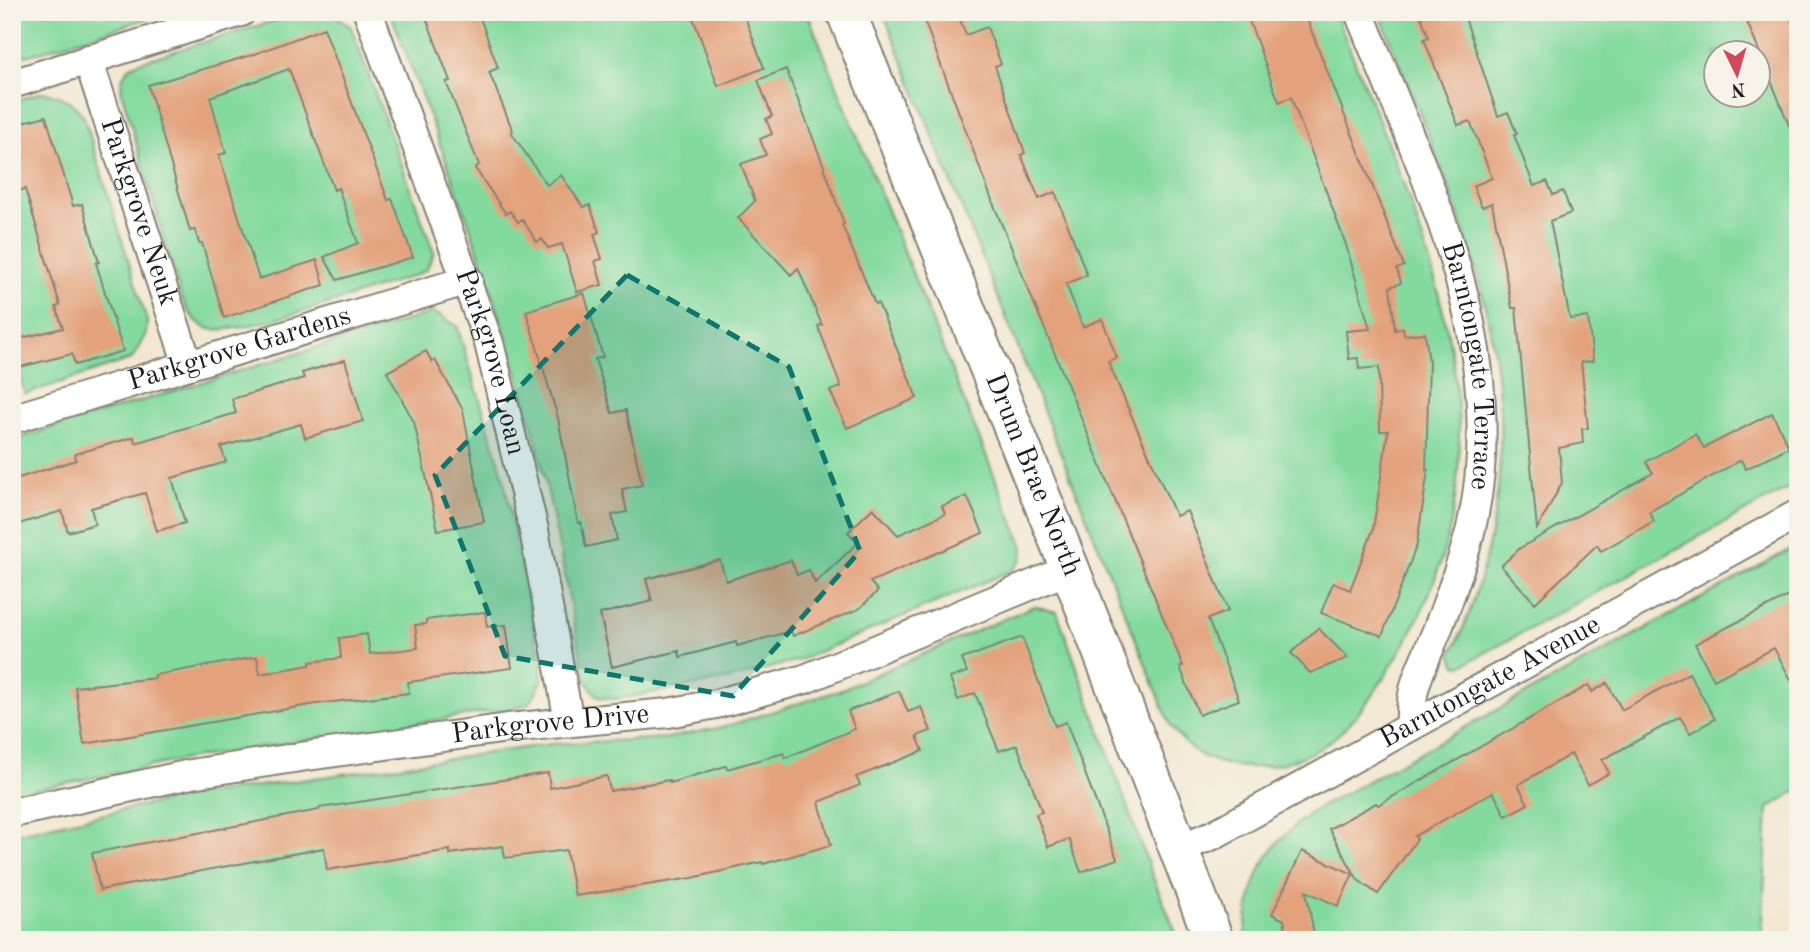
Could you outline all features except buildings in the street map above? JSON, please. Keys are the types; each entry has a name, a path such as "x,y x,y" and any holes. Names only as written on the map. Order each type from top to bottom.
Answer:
{"main road":[{"name":"Drum Brae North","path":"846,12 1070,569 1214,940"}],"street":[{"path":"12,84 242,12"},
{"name":"Parkgrove Loan","path":"368,12 489,343 520,463 569,722"},
{"name":"Barntongate Terrace","path":"1359,12 1449,239 1471,318 1481,397 1480,470 1471,527 1452,593 1415,679 1410,699 1411,724"},
{"name":"Parkgrove Neuk","path":"88,59 188,365"},
{"name":"Parkgrove Gardens","path":"12,419 468,280"},
{"name":"Barntongate Avenue","path":"1180,848 1213,835 1798,514"},
{"name":"Parkgrove Drive","path":"12,813 232,768 569,722 668,713 765,692 805,679 1070,569"}],"highlighted area":[{"path":"627,275 789,367 860,551 733,696 505,656 435,475"}],"green space":[{"path":"12,12 169,12 27,56 12,49"},
{"path":"303,12 331,12 351,27 434,253 426,270 341,300 246,326 207,328 192,317 182,300 122,94 122,79 126,71 139,62"},
{"path":"390,12 807,12 1023,547 1021,560 1013,570 802,659 730,679 616,699 598,697 586,681 542,464 503,326 449,168"},
{"path":"883,12 1335,12 1398,168 1425,247 1446,327 1458,407 1456,487 1439,568 1402,648 1375,692 1327,744 1285,763 1241,767 1211,760 1197,753 1171,727"},
{"path":"1379,12 1798,12 1798,483 1461,666 1456,665 1451,654 1475,597 1490,538 1500,468 1500,400 1491,334 1475,269 1431,141"},
{"path":"42,92 66,100 84,117 147,321 146,334 132,359 25,394 12,350 12,102"},
{"path":"434,312 457,326 502,471 541,662 542,681 530,703 513,708 191,758 12,794 12,440"},
{"path":"1798,545 1798,790 1768,808 1762,940 1245,940 1250,899 1262,866 1282,838 1313,811"},
{"path":"1034,606 1057,612 1152,875 1179,940 12,940 12,834 183,797 551,744 667,738 723,727 838,691"}]}
